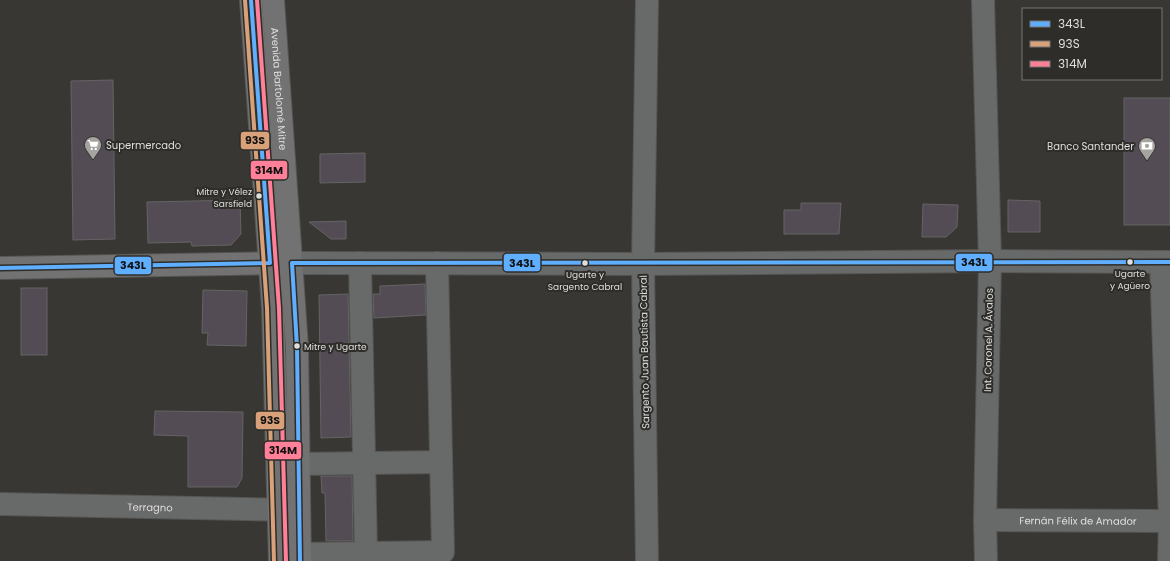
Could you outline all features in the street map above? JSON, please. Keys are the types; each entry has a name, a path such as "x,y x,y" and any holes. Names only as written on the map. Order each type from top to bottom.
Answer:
{"main road":[{"name":"Avenida Bartolomé Mitre","path":"251,0 293,559"},
{"name":"Avenida Bartolomé Mitre","path":"273,0 297,347 300,464 289,510"},
{"path":"0,268 292,263"}],"street":[{"name":"Sargento Juan Bautista Cabral","path":"647,0 643,264 647,561"},
{"name":"Int. Coronel A. Ávalos","path":"983,0 990,260 985,520 986,561"},
{"path":"292,263 643,264 990,260 1165,262 1170,521 1169,561"},
{"path":"360,263 366,553"},
{"path":"293,559 366,553 443,556 437,263"},
{"path":"300,464 441,462"},
{"name":"Terragno","path":"0,504 289,510"},
{"name":"Fernán Félix de Amador","path":"985,520 1170,521"}],"building":[{"name":"Supermercado","path":"113,80 115,239 73,240 71,81"},
{"name":"Banco Santander","path":"1124,98 1170,98 1170,225 1124,225"},
{"path":"365,153 365,182 320,183 320,154"},
{"path":"240,200 241,234 231,245 192,246 191,242 148,243 147,202"},
{"path":"1008,200 1040,201 1040,232 1008,232"},
{"path":"801,203 841,203 839,234 784,234 784,210 801,210"},
{"path":"923,204 958,205 957,227 946,237 922,237"},
{"path":"346,221 346,239 331,239 309,222"},
{"path":"425,284 426,315 374,318 373,294 380,294 380,286"},
{"path":"21,288 47,288 47,355 21,355"},
{"path":"203,290 247,291 246,346 207,345 208,333 202,333"},
{"path":"348,294 351,437 321,438 319,295"},
{"path":"155,411 243,412 242,478 237,487 188,487 188,436 154,435"},
{"path":"321,476 352,476 353,541 326,541 325,493 322,493"}],"transit line":[{"name":"93S","path":"245,0 267,308 274,561"},
{"name":"343L","path":"0,268 270,263 251,0"},
{"name":"314M","path":"257,0 279,308 286,561"},
{"name":"343L","path":"300,561 297,347 292,263 1170,262"}],"place":[{"name":"Supermercado","path":"93,160"},
{"name":"Banco Santander","path":"1147,161"},
{"name":"Mitre y Vélez Sarsfield","path":"259,196"},
{"name":"Ugarte y Agüero","path":"1130,262"},
{"name":"Ugarte y Sargento Cabral","path":"585,263"},
{"name":"Mitre y Ugarte","path":"297,346"}]}
